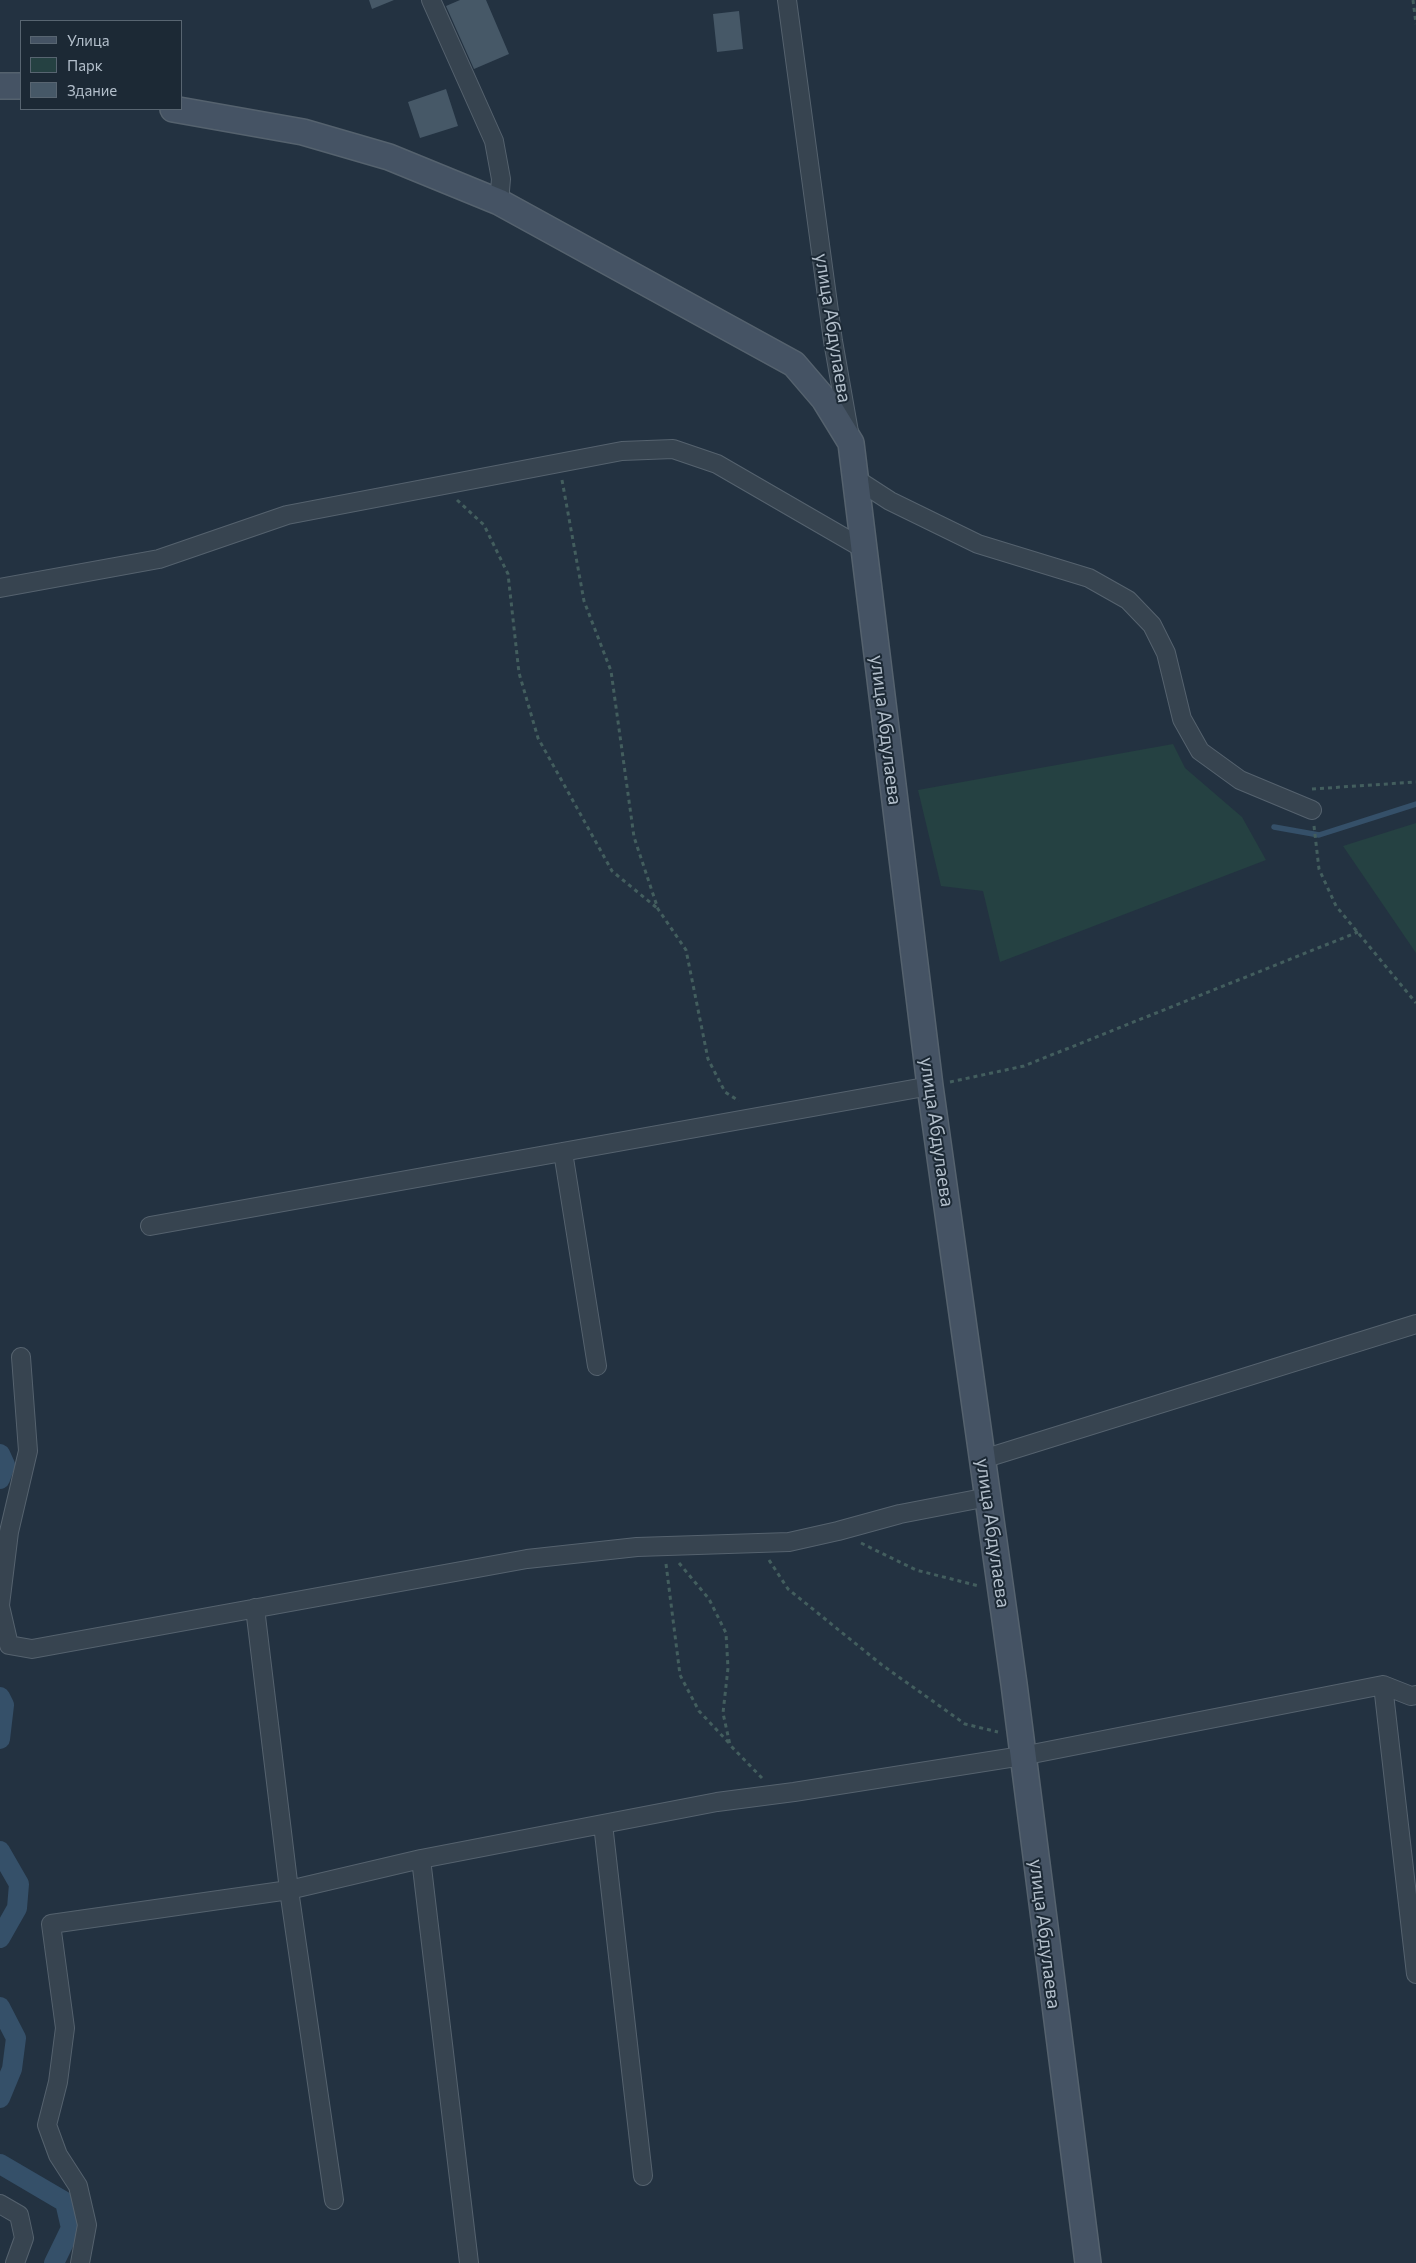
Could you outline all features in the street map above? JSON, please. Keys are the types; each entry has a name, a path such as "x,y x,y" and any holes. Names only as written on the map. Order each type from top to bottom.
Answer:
{"main road":[{"path":"0,86 20,86"},
{"path":"179,110 304,132 390,157 499,202 794,364 824,399 851,443"},
{"name":"улица Абдулаева","path":"851,443 930,1086 1001,1592 1088,2263"}],"street":[{"path":"431,0 494,141 501,179 499,202"},
{"name":"улица Абдулаева","path":"787,0 833,341 851,443"},
{"path":"0,588 159,559 287,516 622,451 673,449 716,464 864,549"},
{"path":"856,479 890,501 978,544 1089,578 1128,600 1152,625 1166,653 1182,719 1200,752 1240,780 1312,810"},
{"path":"150,1226 930,1086"},
{"path":"563,1152 597,1366"},
{"path":"982,1459 1416,1324"},
{"path":"21,1357 28,1451 9,1532 0,1606 9,1646 32,1649 527,1558 637,1547 789,1542 900,1514 988,1497"},
{"path":"255,1608 289,1890 334,2200"},
{"path":"1383,1685 1416,1974"},
{"path":"80,2263 87,2225 78,2186 58,2155 47,2125 58,2082 65,2028 51,1924 289,1890 421,1859 717,1802 778,1794 1021,1747 1383,1685 1414,1692"},
{"path":"603,1824 643,2176"},
{"path":"421,1859 469,2263"},
{"path":"0,2204 19,2215 24,2238 15,2263"}],"path":[{"path":"1413,0 1416,24"},
{"path":"559,464 584,601 611,671 634,837 658,909 686,950 708,1059 725,1092 760,1117"},
{"path":"442,486 484,526 508,574 519,673 538,738 612,871 658,909"},
{"path":"1312,789 1416,782"},
{"path":"1312,810 1319,869 1336,906 1416,1003"},
{"path":"930,1086 1024,1066 1358,932"},
{"path":"838,1531 916,1570 1001,1592"},
{"path":"758,1543 788,1589 882,1665 965,1724 1021,1747"},
{"path":"664,1546 709,1599 726,1633 728,1668 723,1713 730,1745"},
{"path":"664,1546 680,1675 699,1711 778,1794"}],"green space":[{"path":"1173,744 1185,768 1242,817 1266,860 1000,962 983,891 941,886 918,790"},
{"path":"1416,823 1416,953 1343,846"}],"building":[{"path":"369,0 394,0 372,9"},
{"path":"460,0 486,0 509,54 474,69 446,6"},
{"path":"739,11 743,49 717,52 713,14"},
{"path":"446,89 458,126 420,138 408,102"}],"waterway":[{"path":"1274,827 1319,835 1416,804"},
{"path":"0,1454 5,1465 0,1479"},
{"path":"0,1697 4,1705 0,1739"},
{"path":"0,1851 19,1884 17,1908 0,1938"},
{"path":"0,2007 16,2038 12,2069 0,2098"},
{"path":"0,2164 65,2202 71,2228 54,2263"}]}
